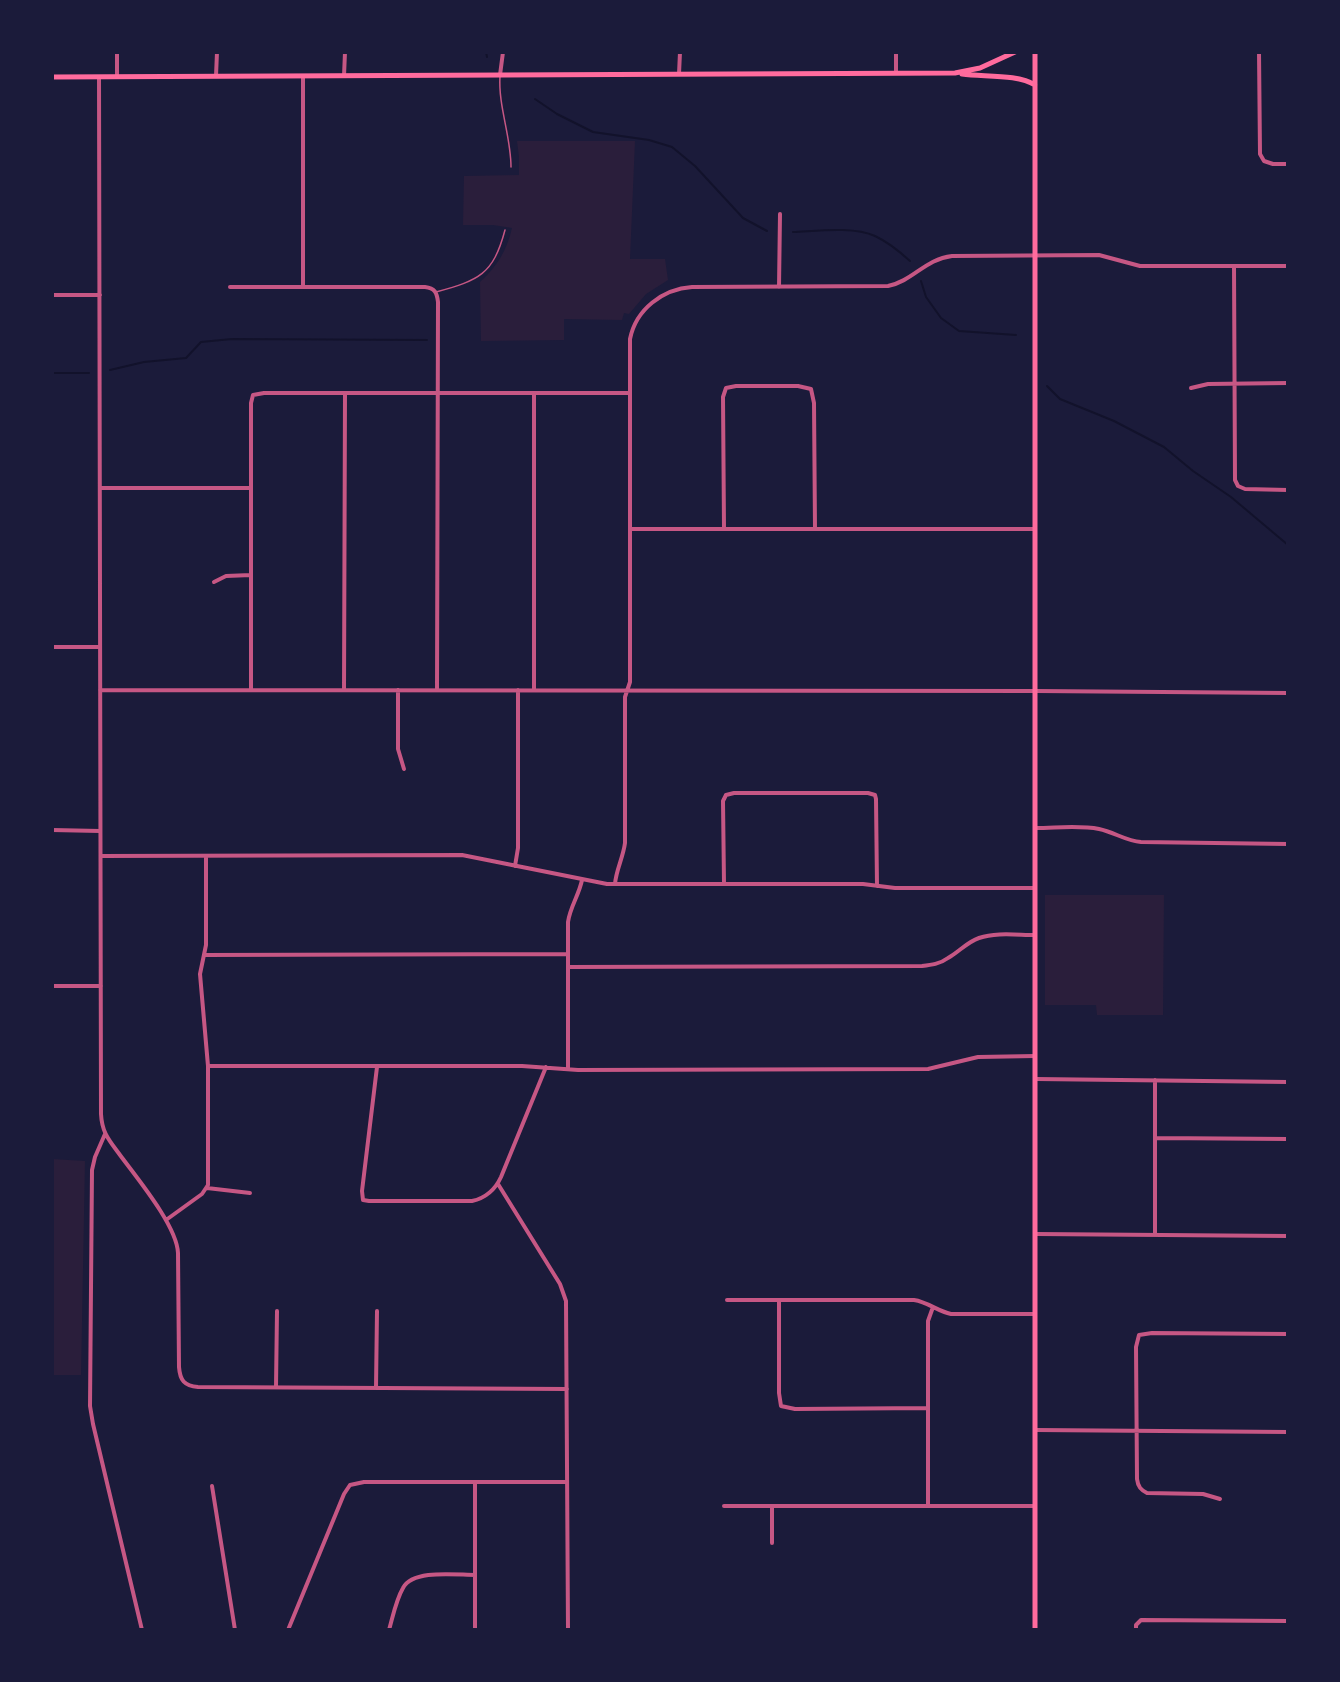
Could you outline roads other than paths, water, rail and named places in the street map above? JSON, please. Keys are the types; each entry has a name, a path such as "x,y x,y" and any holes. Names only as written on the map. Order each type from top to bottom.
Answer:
{"main road":[{"path":"955,73 980,68 1015,52"},
{"path":"1035,52 1035,1629"},
{"path":"52,77 955,73 1017,78 1035,85"}],"street":[{"path":"117,52 117,77"},
{"path":"216,76 217,52"},
{"path":"344,76 345,52"},
{"path":"500,75 503,52"},
{"path":"679,74 680,52"},
{"path":"896,52 896,73"},
{"path":"1260,52 1260,149 1262,158 1273,164 1287,164"},
{"path":"303,76 303,287"},
{"path":"99,77 101,1114 105,1134 166,1220 176,1238 178,1248 178,1367 182,1382 198,1387 567,1389"},
{"path":"779,287 780,214"},
{"path":"615,884 625,843 625,698 630,682 631,334 638,319 649,306 662,295 679,288 882,287 899,283 928,263 946,256 1099,255 1140,266 1287,266"},
{"path":"1234,266 1234,475 1238,486 1250,490 1287,490"},
{"path":"230,287 425,287 432,288 435,292 438,302 437,690"},
{"path":"52,295 100,295"},
{"path":"1191,388 1208,384 1287,383"},
{"path":"724,529 723,397 726,388 798,386 811,389 814,403 815,529"},
{"path":"251,690 251,403 253,395 264,393 630,393"},
{"path":"344,690 345,393"},
{"path":"534,393 534,690"},
{"path":"100,488 251,488"},
{"path":"630,529 1036,529"},
{"path":"214,582 226,576 251,575"},
{"path":"52,647 100,647"},
{"path":"100,690 1287,693"},
{"path":"398,690 398,749 404,769"},
{"path":"515,866 518,848 518,690"},
{"path":"724,884 723,801 726,795 734,793 868,793 875,795 877,801 877,886"},
{"path":"1036,828 1097,829 1141,842 1287,844"},
{"path":"52,831 100,831"},
{"path":"100,856 462,855 582,880 615,884 1036,888"},
{"path":"166,1220 207,1188 208,1066 200,974 206,934 206,856"},
{"path":"568,1069 569,916 582,880"},
{"path":"568,967 922,966 947,960 963,946 979,938 1036,935"},
{"path":"204,956 568,954"},
{"path":"52,986 101,986"},
{"path":"208,1066 928,1069 978,1057 1036,1056"},
{"path":"377,1067 362,1191 363,1200 372,1201 472,1201 485,1197 498,1184 546,1067"},
{"path":"1036,1079 1287,1082"},
{"path":"1155,1080 1155,1235"},
{"path":"105,1134 92,1170 90,1406 142,1629"},
{"path":"1155,1138 1287,1139"},
{"path":"498,1184 560,1284 567,1307 568,1629"},
{"path":"207,1188 250,1193"},
{"path":"1036,1234 1287,1236"},
{"path":"727,1300 914,1300 951,1314 1036,1314"},
{"path":"778,1300 781,1406 795,1409 928,1408"},
{"path":"928,1506 928,1322 933,1307"},
{"path":"276,1311 276,1387"},
{"path":"376,1388 377,1311"},
{"path":"1220,1499 1203,1494 1151,1494 1141,1490 1137,1479 1136,1347 1139,1335 1152,1333 1287,1334"},
{"path":"1036,1430 1287,1432"},
{"path":"288,1629 344,1494 350,1485 364,1482 567,1482"},
{"path":"475,1482 476,1629"},
{"path":"212,1486 235,1629"},
{"path":"724,1506 1036,1506"},
{"path":"772,1506 772,1543"},
{"path":"389,1629 402,1590 414,1578 475,1575"},
{"path":"1136,1629 1136,1625 1141,1620 1287,1620"}],"lane":[{"path":"500,75 511,167"},
{"path":"435,292 464,284 482,275 494,260 506,230"}],"waterway":[{"path":"486,52 487,57"},
{"path":"535,99 557,114 593,132 649,140 672,147 695,166 743,218 767,231"},
{"path":"793,232 835,230 866,233 884,241 910,261"},
{"path":"921,281 926,297 941,318 959,331 1016,335"},
{"path":"110,370 144,362 186,358 201,342 232,339 427,340"},
{"path":"52,373 89,373"},
{"path":"1047,386 1060,399 1114,421 1164,447 1193,471 1231,497 1288,545"}]}
